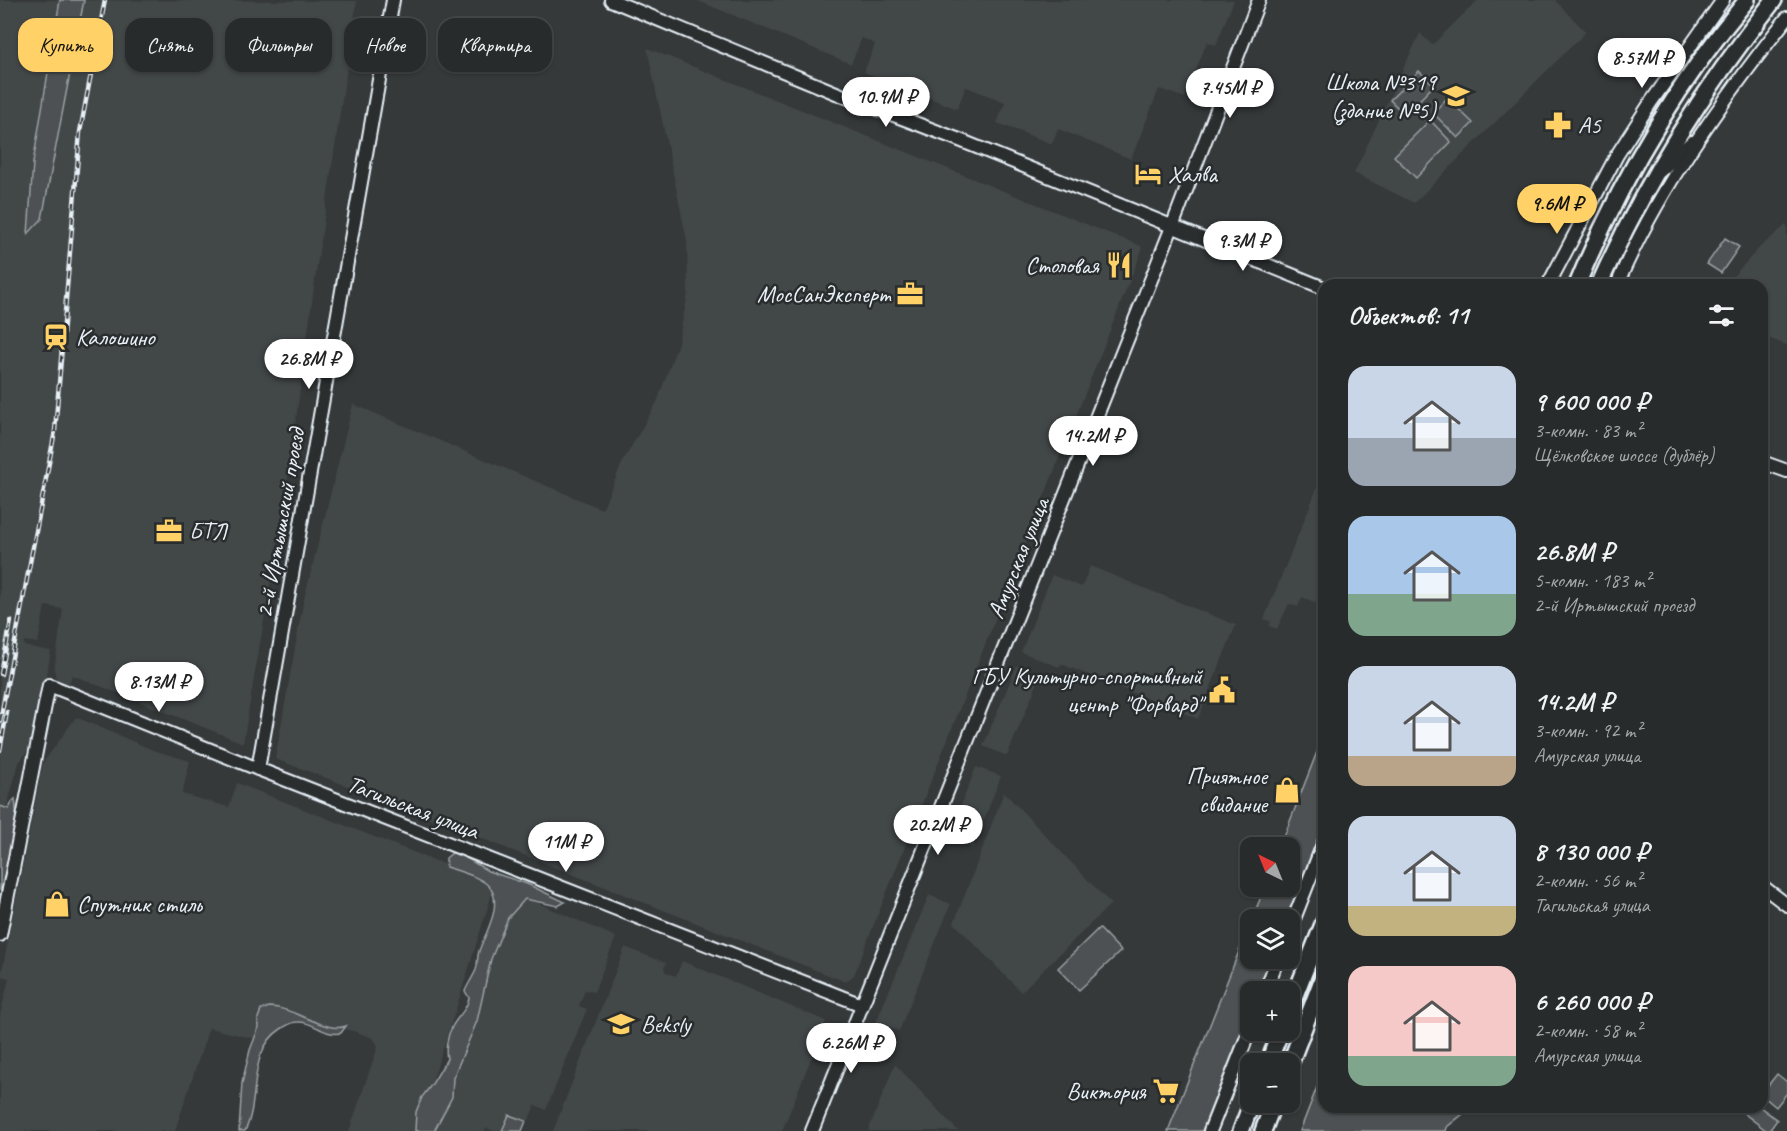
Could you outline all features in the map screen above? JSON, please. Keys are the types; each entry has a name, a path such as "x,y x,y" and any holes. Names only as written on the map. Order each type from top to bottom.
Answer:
{"main road":[{"path":"1580,279 1606,219 1663,117 1697,66 1747,0"},
{"path":"1602,279 1623,230 1680,129 1716,76 1774,0"},
{"path":"1300,983 1318,937"},
{"path":"1294,1053 1318,991"},
{"path":"1241,1131 1248,1113"},
{"path":"1263,1131 1270,1113"}],"street":[{"name":"2-й Иртышский проезд","path":"258,769 393,0"},
{"path":"611,0 841,95 957,139 1318,286"},
{"name":"Амурская улица","path":"812,1131 1172,227 1259,0"},
{"path":"1551,279 1617,155 1664,83 1723,0"},
{"path":"1620,279 1631,252 1704,131 1755,58 1787,18"},
{"path":"1650,180 1704,131"},
{"path":"1768,464 1787,471"},
{"name":"Тагильская улица","path":"0,935 50,685 258,769 862,1005"},
{"path":"1298,909 1318,857"},
{"path":"1768,891 1787,905"},
{"path":"1210,1131 1245,1041"}],"shaded area":[{"path":"0,0 357,1 354,18 344,18 344,72 346,72 286,492 243,743 72,675 68,687 57,681 54,670 63,609 45,606 38,643 24,641 24,646 51,651 36,738 19,763 3,820 0,885"},
{"path":"60,0 84,0 81,18 57,18"},
{"path":"696,0 1234,0 1216,45 1207,42 1185,98 1159,89 1131,159 1058,129 1052,144 997,123 1005,102 966,87 957,109 864,72 875,44 862,38 851,64"},
{"name":"Школа №319 (здание №5)","path":"1478,0 1555,0 1586,32 1414,203 1354,173 1420,33 1432,45"},
{"path":"647,48 1141,246 1142,250 854,975 846,982 275,759 303,603 353,404 602,509 623,461 657,402 678,343 688,293 687,241"},
{"path":"1419,71 1434,85 1405,115 1390,100"},
{"path":"48,72 70,72 42,219 28,234 33,163"},
{"path":"1447,98 1473,123 1458,138 1433,113"},
{"path":"1430,120 1451,142 1416,178 1394,156"},
{"path":"1787,224 1787,345 1768,338 1768,279 1731,279 1760,247"},
{"path":"1725,238 1739,247 1721,273 1707,264"},
{"path":"1318,486 1318,604 1302,597 1298,607 1289,604 1277,629 1269,626 1271,622 1264,619"},
{"path":"1090,566 1236,625 1198,719 1061,664 1059,667 1021,652 1052,575 1082,587"},
{"path":"1017,665 1041,675 1007,756 983,746"},
{"path":"76,717 153,750 190,761 182,794 229,807 237,783 495,884 416,1131 349,1131 378,1046 373,1038 353,1031 275,1013 268,1042 209,1028 175,1131 0,1131 0,1015 9,978 1,976 43,763"},
{"path":"1318,749 1318,837 1300,883 1300,837 1284,837"},
{"path":"976,767 1001,776 973,848 948,838"},
{"path":"1004,792 1111,904 1021,992 954,923"},
{"path":"15,799 17,819 10,867 0,891 0,806 9,809"},
{"path":"452,853 460,854 488,871 527,884 565,902 558,906 525,899 508,918 491,959 477,1021 453,1078 452,1097 434,1131 415,1131 416,1112 422,1097 447,1059 446,1047 449,1034 468,1003 469,998 465,991 476,970 479,951 494,912 494,896 488,885 471,875 446,867 446,858"},
{"path":"508,890 616,937 594,992 585,990 579,1006 587,1009 546,1110 535,1105 528,1122 509,1115 502,1131 486,1128 485,1131 428,1131"},
{"path":"929,895 951,904 899,1031 876,1022"},
{"path":"1261,897 1295,897 1290,909 1256,909"},
{"path":"1099,928 1121,951 1079,990 1058,968"},
{"path":"625,947 666,963 664,969 667,973 676,976 682,961 826,1021 782,1131 553,1131"},
{"path":"1240,949 1240,969 1266,969 1261,981 1240,981 1240,1035 1202,1131 1168,1131"},
{"path":"269,1007 289,1011 320,1024 346,1026 341,1033 334,1033 323,1031 304,1022 295,1022 281,1029 270,1039 258,1063 250,1118 245,1131 239,1131 242,1083 250,1050 259,1027 258,1018 261,1010"},
{"path":"895,1064 958,1131 868,1131"},
{"path":"1777,1074 1787,1082 1787,1093 1776,1107 1768,1100 1768,1085"},
{"path":"1318,1084 1318,1113 1463,1113 1447,1127 1446,1131 1300,1131"},
{"path":"1744,1113 1768,1113 1777,1120 1767,1131"},
{"path":"509,1115 526,1121 522,1131 502,1131"}],"railway":[{"path":"0,721 55,431 80,132 105,0"},
{"path":"1,674 11,621"},
{"path":"0,750 7,712"}],"place":[{"name":"Школа №319 (здание №5)","path":"1456,96"},
{"name":"А5","path":"1558,125"},
{"name":"Халва","path":"1148,174"},
{"name":"Столовая","path":"1119,265"},
{"name":"МосСанЭксперт","path":"910,294"},
{"name":"Калошино","path":"56,337"},
{"name":"БТЛ","path":"169,531"},
{"name":"ГБУ Культурно-спортивный центр \"Форвард\"","path":"1222,690"},
{"name":"Приятное свидание","path":"1287,790"},
{"name":"Спутник стиль","path":"57,904"},
{"name":"Beksly","path":"621,1024"},
{"name":"Виктория","path":"1166,1091"}]}
